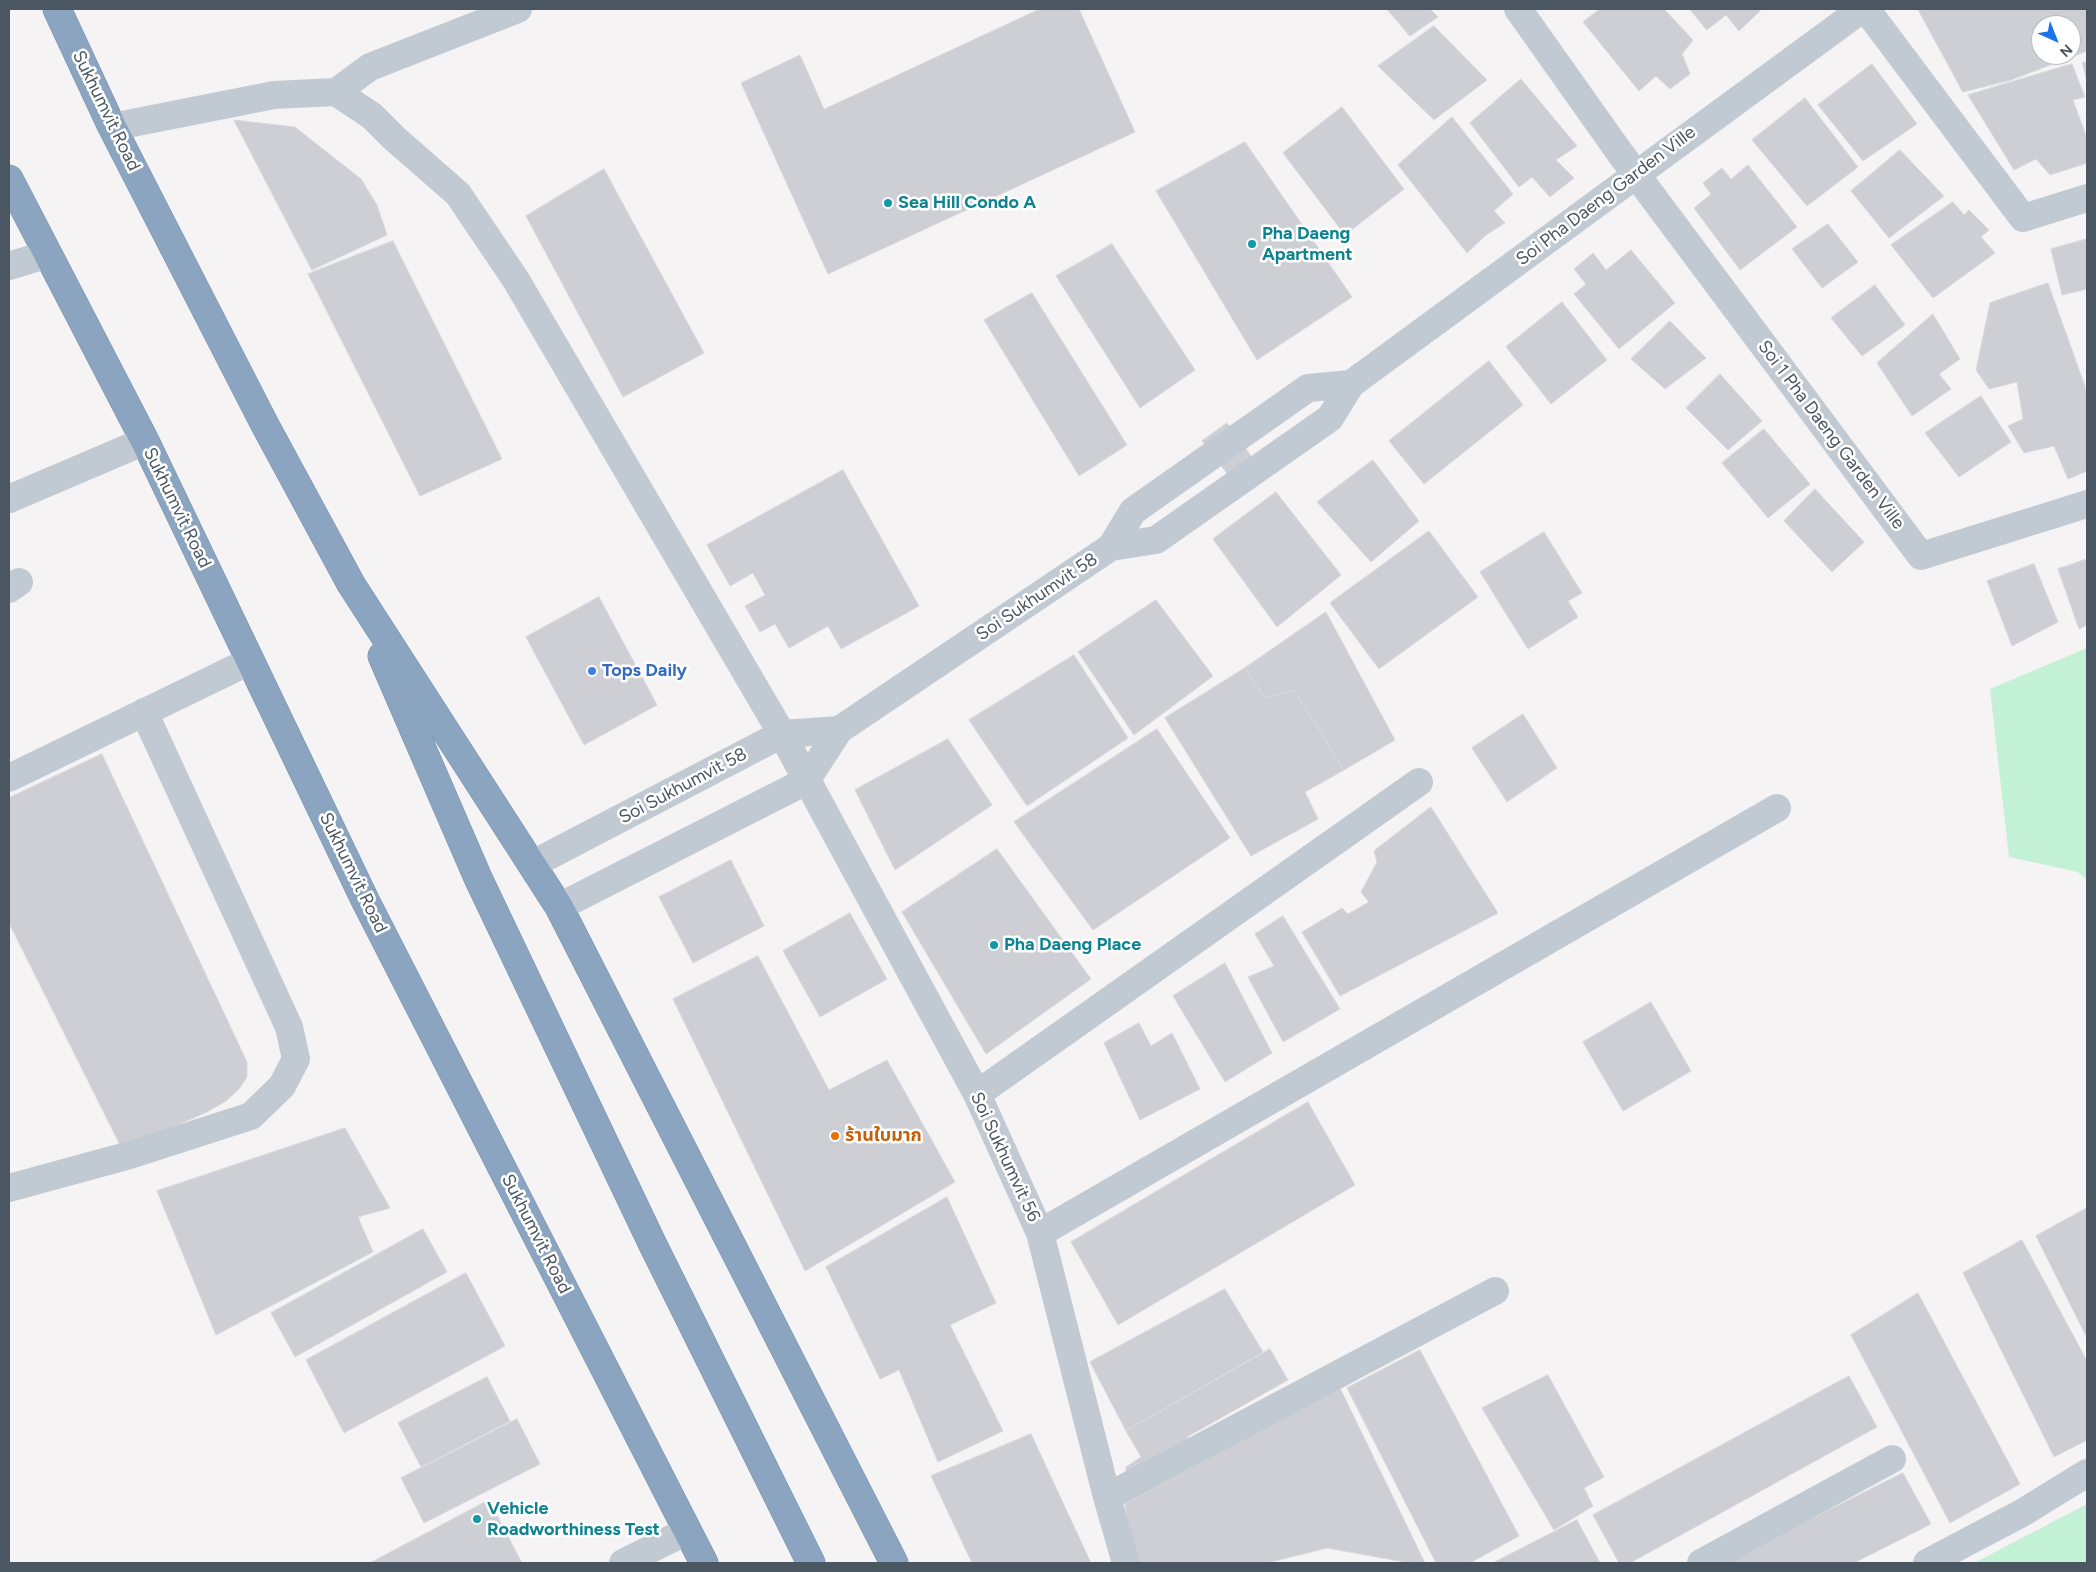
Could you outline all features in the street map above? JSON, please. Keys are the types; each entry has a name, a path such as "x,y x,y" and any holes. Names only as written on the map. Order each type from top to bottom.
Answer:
{"highway":[{"name":"Sukhumvit Road","path":"57,9 112,127 265,425 351,584 559,907 894,1563"},
{"name":"Sukhumvit Road","path":"9,178 145,441 365,900 704,1563"},
{"name":"Sukhumvit Road","path":"351,584 478,878 653,1245 812,1563"}],"street":[{"path":"112,127 274,95 336,92 370,67 518,9"},
{"path":"1518,9 1637,174"},
{"name":"Soi Pha Daeng Garden Ville","path":"1111,547 1156,540 1330,418 1351,384 1862,9"},
{"path":"1866,9 2023,218 2087,198"},
{"name":"Soi Sukhumvit 56","path":"336,92 372,116 394,138 458,194 516,280 782,734 977,1094 1040,1233 1107,1497 1126,1563"},
{"name":"Soi 1 Pha Daeng Garden Ville","path":"1637,174 1922,556 2087,504"},
{"path":"9,266 48,254"},
{"path":"1111,547 1133,511 1308,388 1351,384"},
{"path":"9,499 145,441"},
{"name":"Soi Sukhumvit 58","path":"806,781 839,730 1111,547"},
{"path":"9,778 250,661"},
{"path":"9,1188 130,1155 251,1116 282,1086 296,1059 289,1027 144,712"},
{"name":"Soi Sukhumvit 58","path":"533,864 782,734 839,730"},
{"path":"559,907 806,781"},
{"path":"977,1094 1419,782"},
{"path":"1040,1233 1777,808"},
{"path":"1107,1497 1495,1291"},
{"path":"1701,1563 1892,1459"},
{"path":"1927,1563 2022,1513 2087,1473"},
{"path":"623,1563 688,1532"}],"green space":[{"path":"2087,648 2087,880 2078,872 2009,857 1990,689"},
{"path":"2087,1504 2087,1563 1974,1563"}],"building":[{"name":"Sea Hill Condo A","path":"1040,9 1079,9 1135,132 828,274 741,83 800,55 824,109"},
{"path":"1387,9 1430,9 1438,17 1410,36"},
{"path":"1600,9 1664,9 1693,40 1682,54 1690,74 1670,89 1656,76 1639,91 1583,22"},
{"path":"1690,9 1759,9 1760,11 1739,31 1726,15 1707,30"},
{"path":"1918,9 2087,9 2087,51 2081,53 2081,15 2031,15 2031,65 2050,65 2011,80 1963,92"},
{"path":"1434,26 1487,80 1434,120 1378,66"},
{"path":"2087,62 2087,81 2082,63"},
{"path":"1872,64 1917,124 1863,161 1818,105"},
{"path":"2072,65 2085,97 2073,100 2087,138 2087,163 2050,175 2036,159 2014,170 1968,95"},
{"path":"1521,79 1577,146 1556,160 1574,178 1550,197 1532,177 1519,187 1470,123"},
{"path":"1805,98 1858,167 1807,206 1752,140"},
{"path":"1342,107 1404,189 1345,235 1283,153"},
{"path":"1452,117 1513,194 1494,211 1505,223 1486,235 1467,253 1398,165"},
{"path":"234,120 295,127 361,179 377,205 387,235 312,270"},
{"name":"Pha Daeng Apartment","path":"1245,142 1352,297 1257,360 1156,191"},
{"path":"1900,150 1944,196 1889,238 1851,191"},
{"path":"1748,165 1797,227 1740,270 1694,208 1711,194 1703,183 1722,168 1731,179"},
{"path":"604,169 704,353 623,397 526,216"},
{"path":"1953,202 1964,215 1969,210 1989,230 1981,237 1995,253 1933,298 1891,245"},
{"path":"1828,224 1858,262 1822,288 1792,249"},
{"path":"2087,239 2087,289 2062,295 2051,249"},
{"path":"393,241 502,459 420,496 308,274"},
{"path":"1112,244 1195,370 1140,408 1056,276"},
{"path":"1631,250 1675,303 1619,349 1574,294 1586,284 1574,269 1593,253 1606,270"},
{"path":"2048,283 2087,392 2087,471 2068,479 2054,446 2024,453 2008,426 2023,419 2017,382 1989,389 1976,370 1990,303"},
{"path":"1875,285 1905,325 1862,356 1831,318"},
{"path":"1032,293 1127,445 1079,476 984,320"},
{"path":"1562,302 1607,360 1551,404 1506,347"},
{"path":"1933,314 1960,359 1939,374 1951,389 1912,416 1877,363"},
{"path":"1670,321 1706,358 1665,389 1631,359"},
{"path":"1489,361 1523,405 1424,484 1389,441"},
{"path":"1720,374 1762,421 1728,450 1686,408"},
{"path":"1981,396 2011,442 1959,477 1925,433"},
{"path":"1227,423 1265,475 1242,493 1202,441"},
{"path":"1764,429 1810,484 1768,518 1722,463"},
{"path":"1373,460 1419,521 1371,562 1317,502"},
{"path":"843,470 919,606 841,649 828,626 789,648 775,624 760,632 745,606 765,595 753,573 730,586 707,545"},
{"path":"1815,489 1864,542 1832,572 1784,521"},
{"path":"1276,492 1341,575 1277,627 1213,539"},
{"path":"1429,531 1478,597 1379,669 1330,603"},
{"path":"1544,532 1582,593 1568,601 1578,617 1528,649 1480,572"},
{"path":"2087,559 2087,625 2079,629 2058,569"},
{"path":"2034,564 2058,622 2012,646 1987,581"},
{"name":"Tops Daily","path":"599,597 657,705 584,745 526,637"},
{"path":"1156,600 1213,676 1134,735 1078,652"},
{"path":"1326,612 1395,740 1344,770 1294,690 1265,698 1245,668"},
{"path":"1074,655 1128,738 1027,806 969,720"},
{"path":"1245,668 1265,698 1294,690 1344,770 1305,792 1318,819 1251,856 1165,718"},
{"path":"1523,714 1557,768 1507,802 1472,748"},
{"path":"1157,729 1230,838 1093,930 1014,822"},
{"path":"948,739 992,805 895,870 855,790"},
{"path":"102,754 247,1062 247,1077 239,1089 226,1101 205,1113 122,1149 9,923 9,798"},
{"path":"1431,807 1498,913 1340,996 1302,932 1342,908 1348,914 1369,902 1361,892 1377,862 1374,851"},
{"name":"Pha Daeng Place","path":"997,849 1091,979 986,1054 902,912"},
{"path":"731,860 764,926 693,963 659,897"},
{"path":"850,913 887,979 820,1017 783,951"},
{"path":"1283,916 1340,1009 1283,1042 1248,977 1274,966 1255,934"},
{"name":"ร้านใบมาก","path":"758,956 829,1090 887,1060 955,1182 805,1271 673,999"},
{"path":"1225,963 1272,1053 1225,1082 1173,996"},
{"path":"1651,1002 1691,1071 1623,1111 1583,1042"},
{"path":"1139,1023 1151,1046 1172,1033 1200,1089 1140,1120 1104,1043"},
{"path":"1308,1102 1355,1185 1118,1325 1071,1242"},
{"path":"345,1128 390,1208 358,1217 373,1252 216,1335 157,1191"},
{"path":"947,1197 996,1303 950,1325 1003,1431 938,1462 899,1370 880,1379 826,1267"},
{"path":"2087,1208 2087,1338 2036,1236"},
{"path":"423,1229 447,1272 295,1357 271,1313"},
{"path":"2022,1240 2087,1361 2087,1440 2054,1457 1963,1273"},
{"path":"466,1273 505,1346 344,1433 306,1360"},
{"path":"1225,1289 1263,1352 1126,1431 1090,1362"},
{"path":"1918,1293 2020,1484 1950,1523 1851,1335"},
{"path":"1270,1349 1288,1380 1187,1437 1202,1462 1125,1504 1126,1467 1141,1457 1126,1431"},
{"path":"1420,1350 1519,1536 1470,1563 1436,1563 1347,1388"},
{"path":"1548,1375 1604,1477 1584,1488 1593,1506 1554,1530 1482,1408"},
{"path":"1849,1376 1877,1427 1630,1563 1619,1563 1593,1515"},
{"path":"487,1377 510,1421 421,1467 398,1423"},
{"path":"1339,1386 1425,1563 1410,1563 1327,1548 1267,1563 1134,1563 1125,1504"},
{"path":"517,1419 540,1464 424,1523 401,1478"},
{"path":"1031,1434 1091,1563 972,1563 931,1476"},
{"path":"1903,1473 1931,1524 1854,1563 1723,1563"},
{"name":"Vehicle Roadworthiness Test","path":"489,1500 522,1563 370,1563"},
{"path":"1577,1520 1600,1563 1493,1563"}],"place":[{"name":"Sea Hill Condo A","path":"888,203"},
{"name":"Pha Daeng Apartment","path":"1252,244"},
{"name":"Tops Daily","path":"592,671"},
{"name":"Pha Daeng Place","path":"994,945"},
{"name":"ร้านใบมาก","path":"835,1136"},
{"name":"Vehicle Roadworthiness Test","path":"477,1519"}]}
